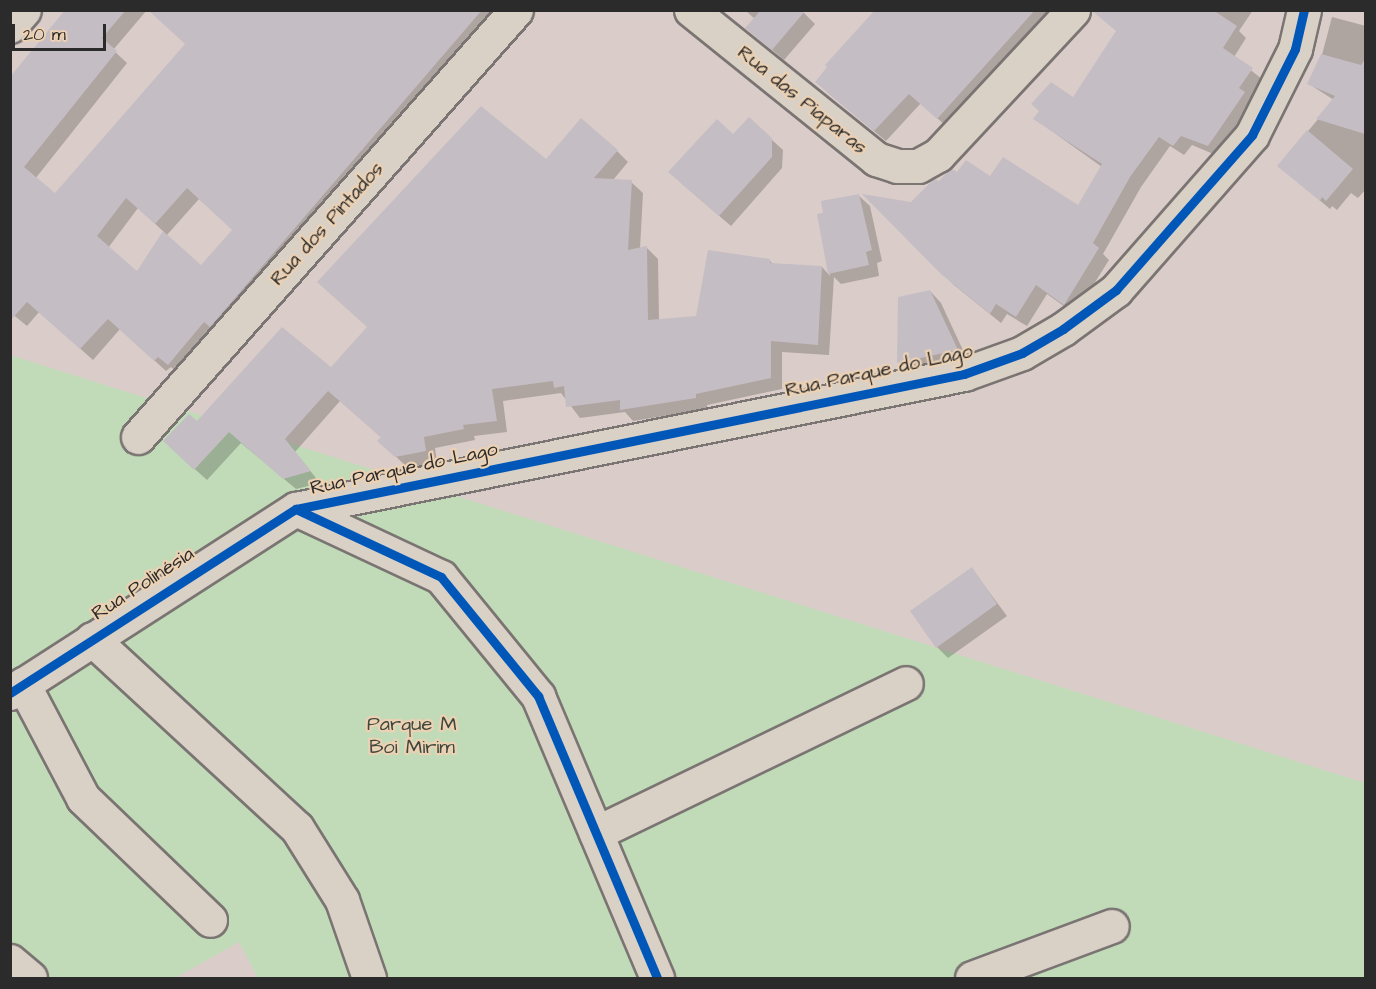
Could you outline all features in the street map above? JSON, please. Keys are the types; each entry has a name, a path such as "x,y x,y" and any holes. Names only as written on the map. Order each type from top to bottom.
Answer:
{"street":[{"path":"10,26 24,10"},
{"name":"Rua dos Pintados","path":"138,437 516,10"},
{"name":"Rua das Piaparas","path":"691,10 876,159 897,166 918,166 939,155 1073,10"},
{"name":"Rua Parque do Lago","path":"296,509 964,374 1022,353 1063,329 1116,290 1252,135 1295,49 1304,10"},
{"path":"296,509 441,577 538,696 657,978"},
{"name":"Rua Polinésia","path":"17,688 296,509"},
{"path":"92,639 297,828 342,900 369,978"},
{"path":"596,834 906,683"},
{"path":"17,688 83,798 210,920"},
{"path":"972,978 1112,926"},
{"path":"10,961 30,978"}],"green space":[{"name":"Parque M Boi Mirim","path":"10,355 1365,783 1365,978 258,978 239,942 175,978 11,978"}],"building":[{"path":"65,10 126,10 102,38 117,51 24,167 55,193 185,44 148,10 482,10 210,327 204,322 168,365 158,357 154,361 108,319 80,349 27,302 10,321 10,77","holes":["187,188 232,230 201,265 163,231 137,271 97,236 126,198 155,224"]},
{"path":"761,10 806,10 772,50 745,28"},
{"path":"875,10 1035,10 937,119 909,94 874,131 815,82 827,67 825,65"},
{"path":"1091,10 1213,10 1237,26 1223,48 1253,68 1239,88 1245,92 1208,146 1181,136 1173,146 1159,137 1130,177 1093,243 1099,248 1064,305 1036,285 1016,317 996,304 990,314 941,274 862,194 911,202 934,179 939,181 951,168 957,172 966,160 990,176 1003,157 1078,205 1102,164 1033,119 1039,111 1031,104 1051,82 1073,97 1116,31"},
{"path":"1321,54 1361,65 1365,59 1365,134 1316,119 1335,96 1307,84"},
{"path":"481,106 546,159 581,118 618,150 594,178 632,180 628,250 647,246 648,320 696,316 708,250 770,259 770,263 822,266 818,345 771,341 771,378 696,394 696,398 620,410 620,400 566,407 564,386 554,388 553,381 492,389 497,421 463,425 464,429 424,437 426,451 395,457 377,441 381,437 328,391 285,439 311,471 283,479 229,432 194,470 163,441 189,414 197,421 282,327 331,367 367,327 317,282"},
{"path":"749,117 772,138 772,157 719,216 668,172 717,119 733,134"},
{"path":"1307,130 1353,169 1326,201 1322,197 1320,201 1277,166"},
{"path":"859,194 872,250 866,252 869,265 828,274 817,214 823,213 821,201"},
{"path":"930,290 958,350 897,363 898,297"},
{"path":"972,567 997,604 936,648 910,611"}],"cycle path":[{"path":"10,693 296,509 964,374 1022,353 1063,329 1116,290 1252,135 1295,49 1304,10"},
{"path":"296,509 441,577 538,696 657,978"}]}
